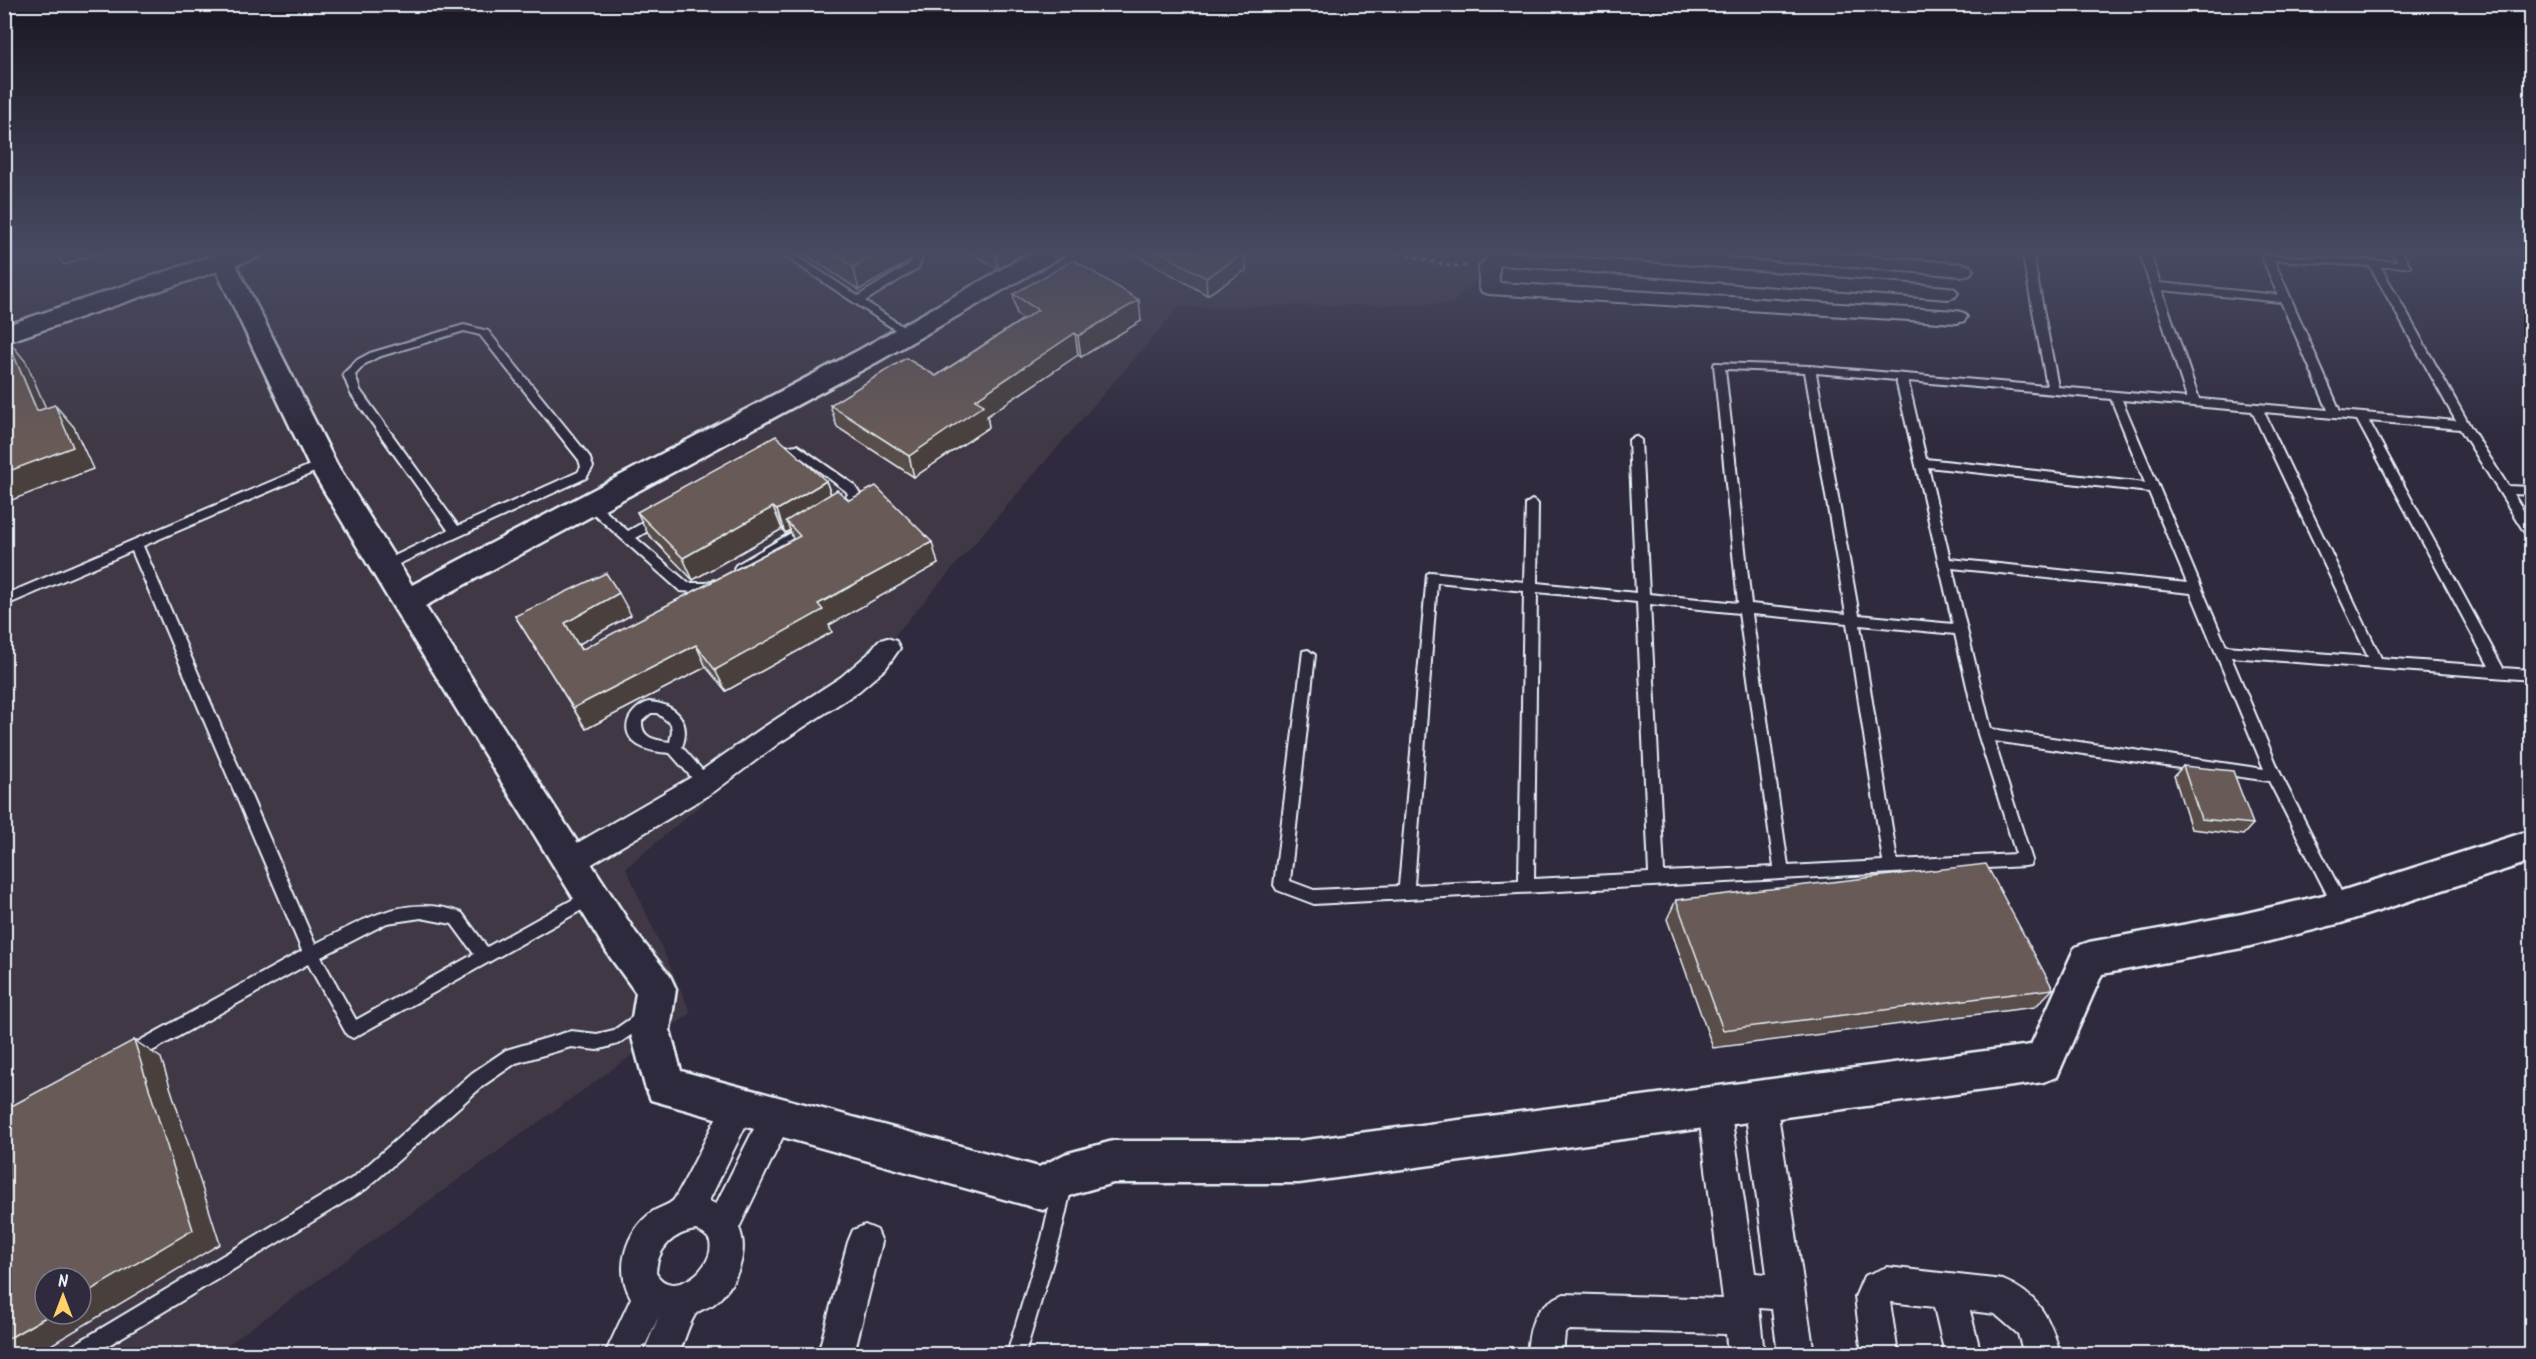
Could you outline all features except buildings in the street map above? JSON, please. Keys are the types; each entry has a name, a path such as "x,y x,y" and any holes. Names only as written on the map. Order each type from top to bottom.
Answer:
{"street":[{"path":"4,325 37,314"},
{"path":"4,335 61,314"},
{"path":"256,314 322,464 570,862 623,945 656,989 650,1030 665,1086 1043,1189 1065,1174 1113,1162 1299,1162 2043,1063 2090,959 2242,931 2342,907 2532,845"},
{"path":"406,602 940,314"},
{"path":"1916,314 1957,317"},
{"path":"570,862 705,783 770,736 849,684 877,661 888,648"},
{"path":"1760,1101 1796,1354"},
{"path":"685,1214 739,1106"},
{"path":"1714,1108 1746,1354"},
{"path":"722,1227 777,1116"},
{"path":"623,1354 668,1297 705,1289 720,1272 726,1259 728,1245 722,1227 711,1216 698,1213 685,1214 659,1227 642,1252 639,1266 640,1280 668,1297"},
{"path":"836,1354 865,1242"},
{"path":"1880,1354 1872,1297 1876,1288 1887,1284 2003,1297 2031,1323 2042,1354"},
{"path":"1948,1291 1963,1354"},
{"path":"1545,1354 1550,1324 1564,1312 1741,1304 1787,1292"},
{"path":"661,1354 668,1297"}],"lane":[{"path":"879,314 907,333"},
{"path":"2039,314 2053,391"},
{"path":"2165,314 2195,404"},
{"path":"2292,314 2336,416"},
{"path":"2402,314 2464,426 2532,535"},
{"path":"384,566 582,475 588,467 585,459 484,333 464,328 374,355 361,362 349,374 354,391 456,532"},
{"path":"1782,873 1745,608 1719,364 1810,369 2464,426"},
{"path":"1810,369 1853,619 1891,867"},
{"path":"1308,655 1282,885 1314,897 2025,860 1985,734 1901,377"},
{"path":"2115,396 2274,776 2342,907"},
{"path":"2257,409 2377,663"},
{"path":"2361,418 2499,672"},
{"path":"1635,440 1657,879"},
{"path":"590,504 685,588 693,590 708,588 849,502 854,495 850,488 797,449 785,450 765,461"},
{"path":"1921,462 2154,488"},
{"path":"4,602 322,464"},
{"path":"2504,490 2532,491"},
{"path":"1526,886 1532,504"},
{"path":"627,537 674,511"},
{"path":"136,544 311,954 353,1030 592,896"},
{"path":"1945,563 2196,589"},
{"path":"1406,892 1431,577 1961,630"},
{"path":"2222,651 2532,675"},
{"path":"1985,734 2274,776"},
{"path":"674,748 705,783"},
{"path":"117,1063 311,954 385,917 421,911 456,918 484,956"},
{"path":"77,1354 360,1183 478,1079 512,1056 571,1039 597,1042 618,1036 653,1010"},
{"path":"1016,1354 1051,1238 1065,1174"}],"shaded area":[{"path":"5,314 1173,314 876,657 626,868 691,1013 215,1354 5,1354"}]}
